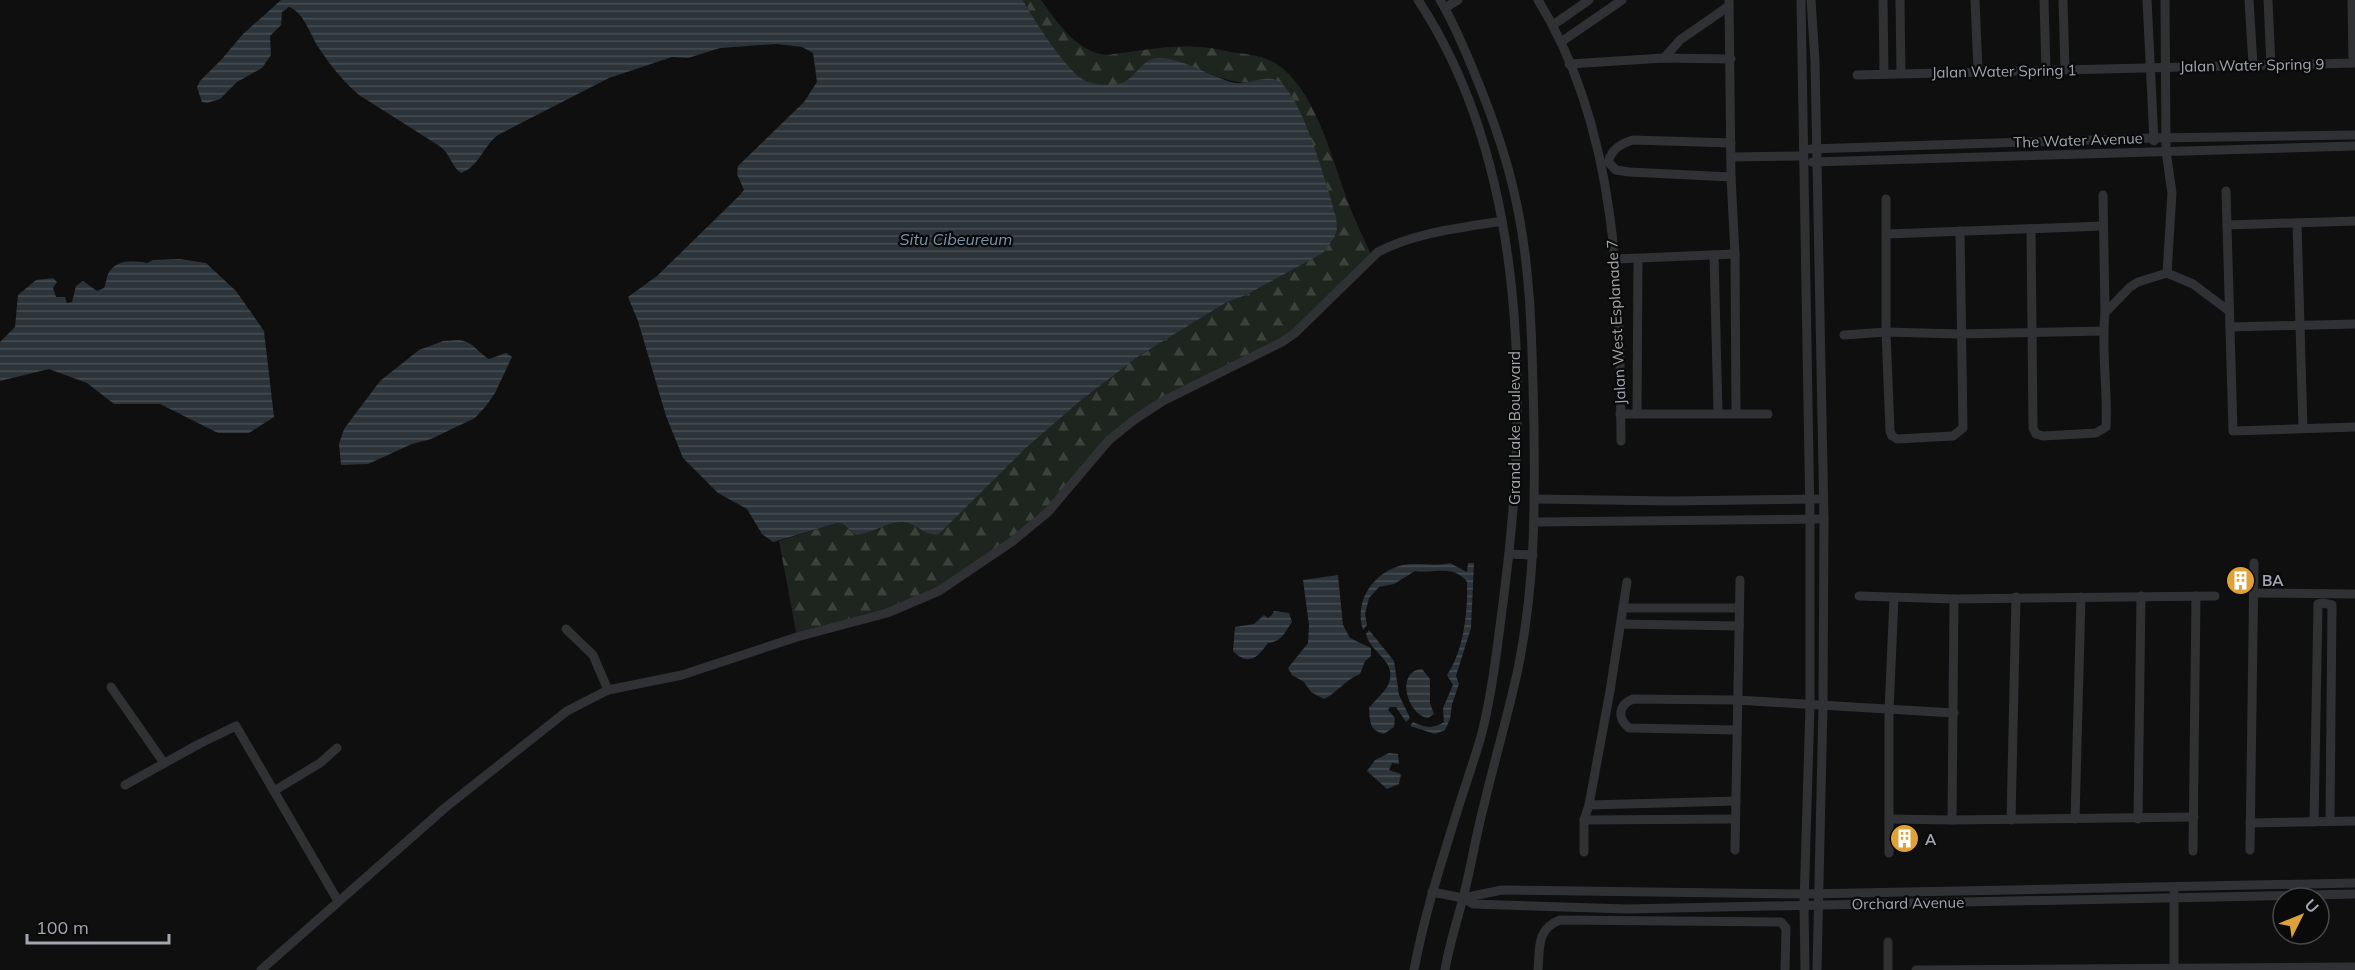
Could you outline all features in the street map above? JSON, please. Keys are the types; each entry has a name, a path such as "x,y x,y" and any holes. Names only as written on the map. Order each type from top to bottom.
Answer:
{"street":[{"name":"Grand Lake Boulevard","path":"1414,970 1432,892 1482,733 1498,640 1516,473 1514,329 1510,274 1502,220 1492,174 1467,98 1450,56 1418,0"},
{"path":"1443,4 1458,0"},
{"name":"Jalan West Esplanade 7","path":"1538,0 1561,42 1591,124 1603,178 1616,259 1621,441"},
{"path":"1553,25 1589,0"},
{"path":"1561,42 1622,0"},
{"path":"1801,0 1802,156 1810,501 1810,705 1804,904 1805,970"},
{"path":"1811,0 1817,162 1824,519 1823,706 1817,970"},
{"path":"1883,0 1884,73"},
{"path":"1900,0 1902,73"},
{"path":"1975,0 1978,71"},
{"path":"2044,0 2046,70"},
{"path":"2063,0 2065,69"},
{"path":"2147,0 2154,151"},
{"path":"2165,0 2166,150 2172,193 2166,273"},
{"path":"2249,0 2253,65"},
{"path":"2268,0 2271,66"},
{"path":"2352,0 2354,63"},
{"path":"1664,58 1680,40 1729,3"},
{"path":"1729,3 1736,413"},
{"name":"Grand Lake Boulevard","path":"1443,4 1483,93 1516,201 1530,321 1535,499 1530,599 1519,664 1508,717 1484,804 1444,970"},
{"path":"1569,64 1664,58 1731,59"},
{"name":"Jalan Water Spring 9","path":"2150,67 2354,63"},
{"name":"Jalan Water Spring 1","path":"1857,75 2150,67"},
{"name":"The Water Avenue","path":"1802,156 1816,148 1865,146 2355,135"},
{"path":"1731,143 1633,140 1618,146 1610,155 1608,162 1616,170 1629,172 1731,177"},
{"path":"1865,146 1865,160"},
{"name":"The Water Avenue","path":"1802,156 1817,162 2355,146"},
{"path":"1731,157 1802,156"},
{"path":"2226,191 2233,431 2355,427"},
{"path":"2031,230 2033,428 2036,434 2043,436 2096,433 2106,427 2103,195"},
{"path":"1886,199 1886,332 1890,431 1897,439 1953,436 1963,428 1960,231"},
{"path":"261,970 338,901 551,721 582,702 608,690 682,675 797,636 887,613 939,591 1013,541 1048,512 1109,440 1134,420 1163,401 1282,342 1295,333 1378,252 1395,243 1424,235 1502,220"},
{"path":"2227,225 2355,221"},
{"path":"2297,223 2304,428"},
{"path":"1887,234 2103,226"},
{"path":"1616,259 1735,254"},
{"path":"1714,255 1718,412"},
{"path":"1637,414 1638,259"},
{"path":"2105,313 2138,282 2166,273 2193,284 2229,311"},
{"path":"2230,327 2355,324"},
{"path":"1844,335 1886,332 1960,334 2103,331"},
{"path":"1620,414 1718,412 1768,414"},
{"path":"1516,473 1534,472"},
{"path":"1535,499 1823,500"},
{"path":"1535,522 1824,519"},
{"path":"1509,554 1533,555"},
{"path":"2250,850 2254,563"},
{"path":"1735,850 1740,580"},
{"path":"1584,852 1584,820 1589,805 1627,582"},
{"path":"2254,593 2355,594"},
{"path":"1859,596 1954,599 2216,596"},
{"path":"2138,819 2141,596"},
{"path":"2193,851 2196,596"},
{"path":"2012,820 2016,597"},
{"path":"2075,819 2081,597"},
{"path":"1889,853 1889,710 1894,598"},
{"path":"1952,820 1954,599"},
{"path":"2314,822 2318,604 2324,603 2332,605 2330,821"},
{"path":"1623,608 1739,608"},
{"path":"1621,624 1739,626"},
{"path":"566,630 593,655 608,690"},
{"path":"111,687 164,763"},
{"path":"1736,730 1629,728 1621,720 1620,713 1626,702 1633,699 1736,700 1954,713"},
{"path":"125,785 236,726 338,901"},
{"path":"274,791 320,763 337,748"},
{"path":"1589,805 1736,801"},
{"path":"1889,819 2012,820 2194,817"},
{"path":"1584,820 1735,819"},
{"path":"2250,823 2355,821"},
{"name":"Orchard Avenue","path":"1463,898 1502,890 1805,894 2355,883"},
{"path":"2173,887 2181,969"},
{"path":"2005,890 2006,901"},
{"name":"Orchard Avenue","path":"1432,892 1463,898 1473,904 1627,909 2355,894"},
{"path":"1538,970 1542,932 1549,924 1560,920 1781,922 1786,928 1785,970"},
{"path":"1888,942 1888,970"},
{"path":"1916,970 2355,967"}],"green space":[{"path":"1023,0 1041,0 1069,35 1087,49 1097,53 1108,55 1164,48 1203,47 1253,55 1275,63 1300,88 1319,122 1351,210 1372,257 1295,333 1134,420 1048,512 926,598 797,637 779,541 837,523 843,524 852,532 888,522 902,521 939,534 1027,447 1079,402 1139,356 1227,302 1246,295 1323,253 1336,216 1325,184 1256,82 1230,80 1184,64 1154,59 1120,84 1103,85 1091,82 1081,78 1065,63"}],"water":[{"name":"Situ Cibeureum","path":"281,0 1023,0 1059,55 1068,66 1088,82 1104,85 1120,84 1128,80 1147,61 1157,58 1175,60 1236,83 1276,80 1286,88 1304,120 1336,216 1337,229 1334,238 1323,253 1246,295 1227,302 1139,356 1079,402 1027,447 939,534 930,534 912,524 897,522 856,535 843,524 837,523 773,542 762,534 747,509 718,493 683,458 666,416 638,321 628,297 657,276 744,190 737,174 738,166 804,102 817,82 813,53 802,47 776,44 720,48 688,58 672,57 609,78 498,135 472,166 461,173 441,147 353,90 328,61 303,19 289,7 282,12 281,25 270,36 271,55 262,68 237,82 220,99 207,103 202,102 197,87 200,81 243,34"},
{"path":"180,259 206,263 236,291 264,331 274,417 249,433 218,433 160,404 114,404 87,383 49,369 0,381 0,342 15,327 18,295 36,280 53,278 57,282 53,288 56,297 65,297 67,303 72,302 76,286 83,281 97,291 104,288 111,269 120,263"},
{"path":"459,340 472,345 489,359 506,353 512,357 495,393 475,418 431,439 412,444 368,464 341,465 339,444 344,429 380,381 419,350 443,341"},
{"path":"1450,563 1467,572 1468,563 1474,563 1471,628 1456,676 1459,684 1450,719 1445,730 1435,734 1410,726 1413,722 1429,727 1444,722 1443,708 1453,685 1447,675 1453,665 1464,630 1467,582 1462,576 1450,571 1415,571 1394,584 1379,587 1369,598 1365,614 1367,625 1363,630 1361,609 1368,589 1383,574 1392,569 1409,564"},
{"path":"1338,575 1343,625 1350,638 1371,648 1371,656 1365,661 1360,674 1324,699 1311,692 1304,682 1292,675 1288,668 1308,643 1309,625 1303,580"},
{"path":"1274,611 1289,613 1292,622 1280,638 1268,643 1253,658 1244,658 1233,651 1235,627 1254,624 1264,615 1268,618"},
{"path":"1369,630 1394,661 1399,695 1410,718 1406,722 1396,707 1390,707 1388,710 1395,718 1394,727 1384,734 1373,728 1369,708 1388,686 1389,668 1368,641 1366,634"},
{"path":"1422,669 1430,679 1430,703 1434,714 1428,718 1414,709 1406,685 1414,672"},
{"path":"1389,753 1398,754 1399,764 1392,763 1389,770 1401,774 1399,784 1387,789 1367,771 1375,760"}],"place":[{"name":"BA","path":"2241,580"},
{"name":"A","path":"1904,839"}]}
